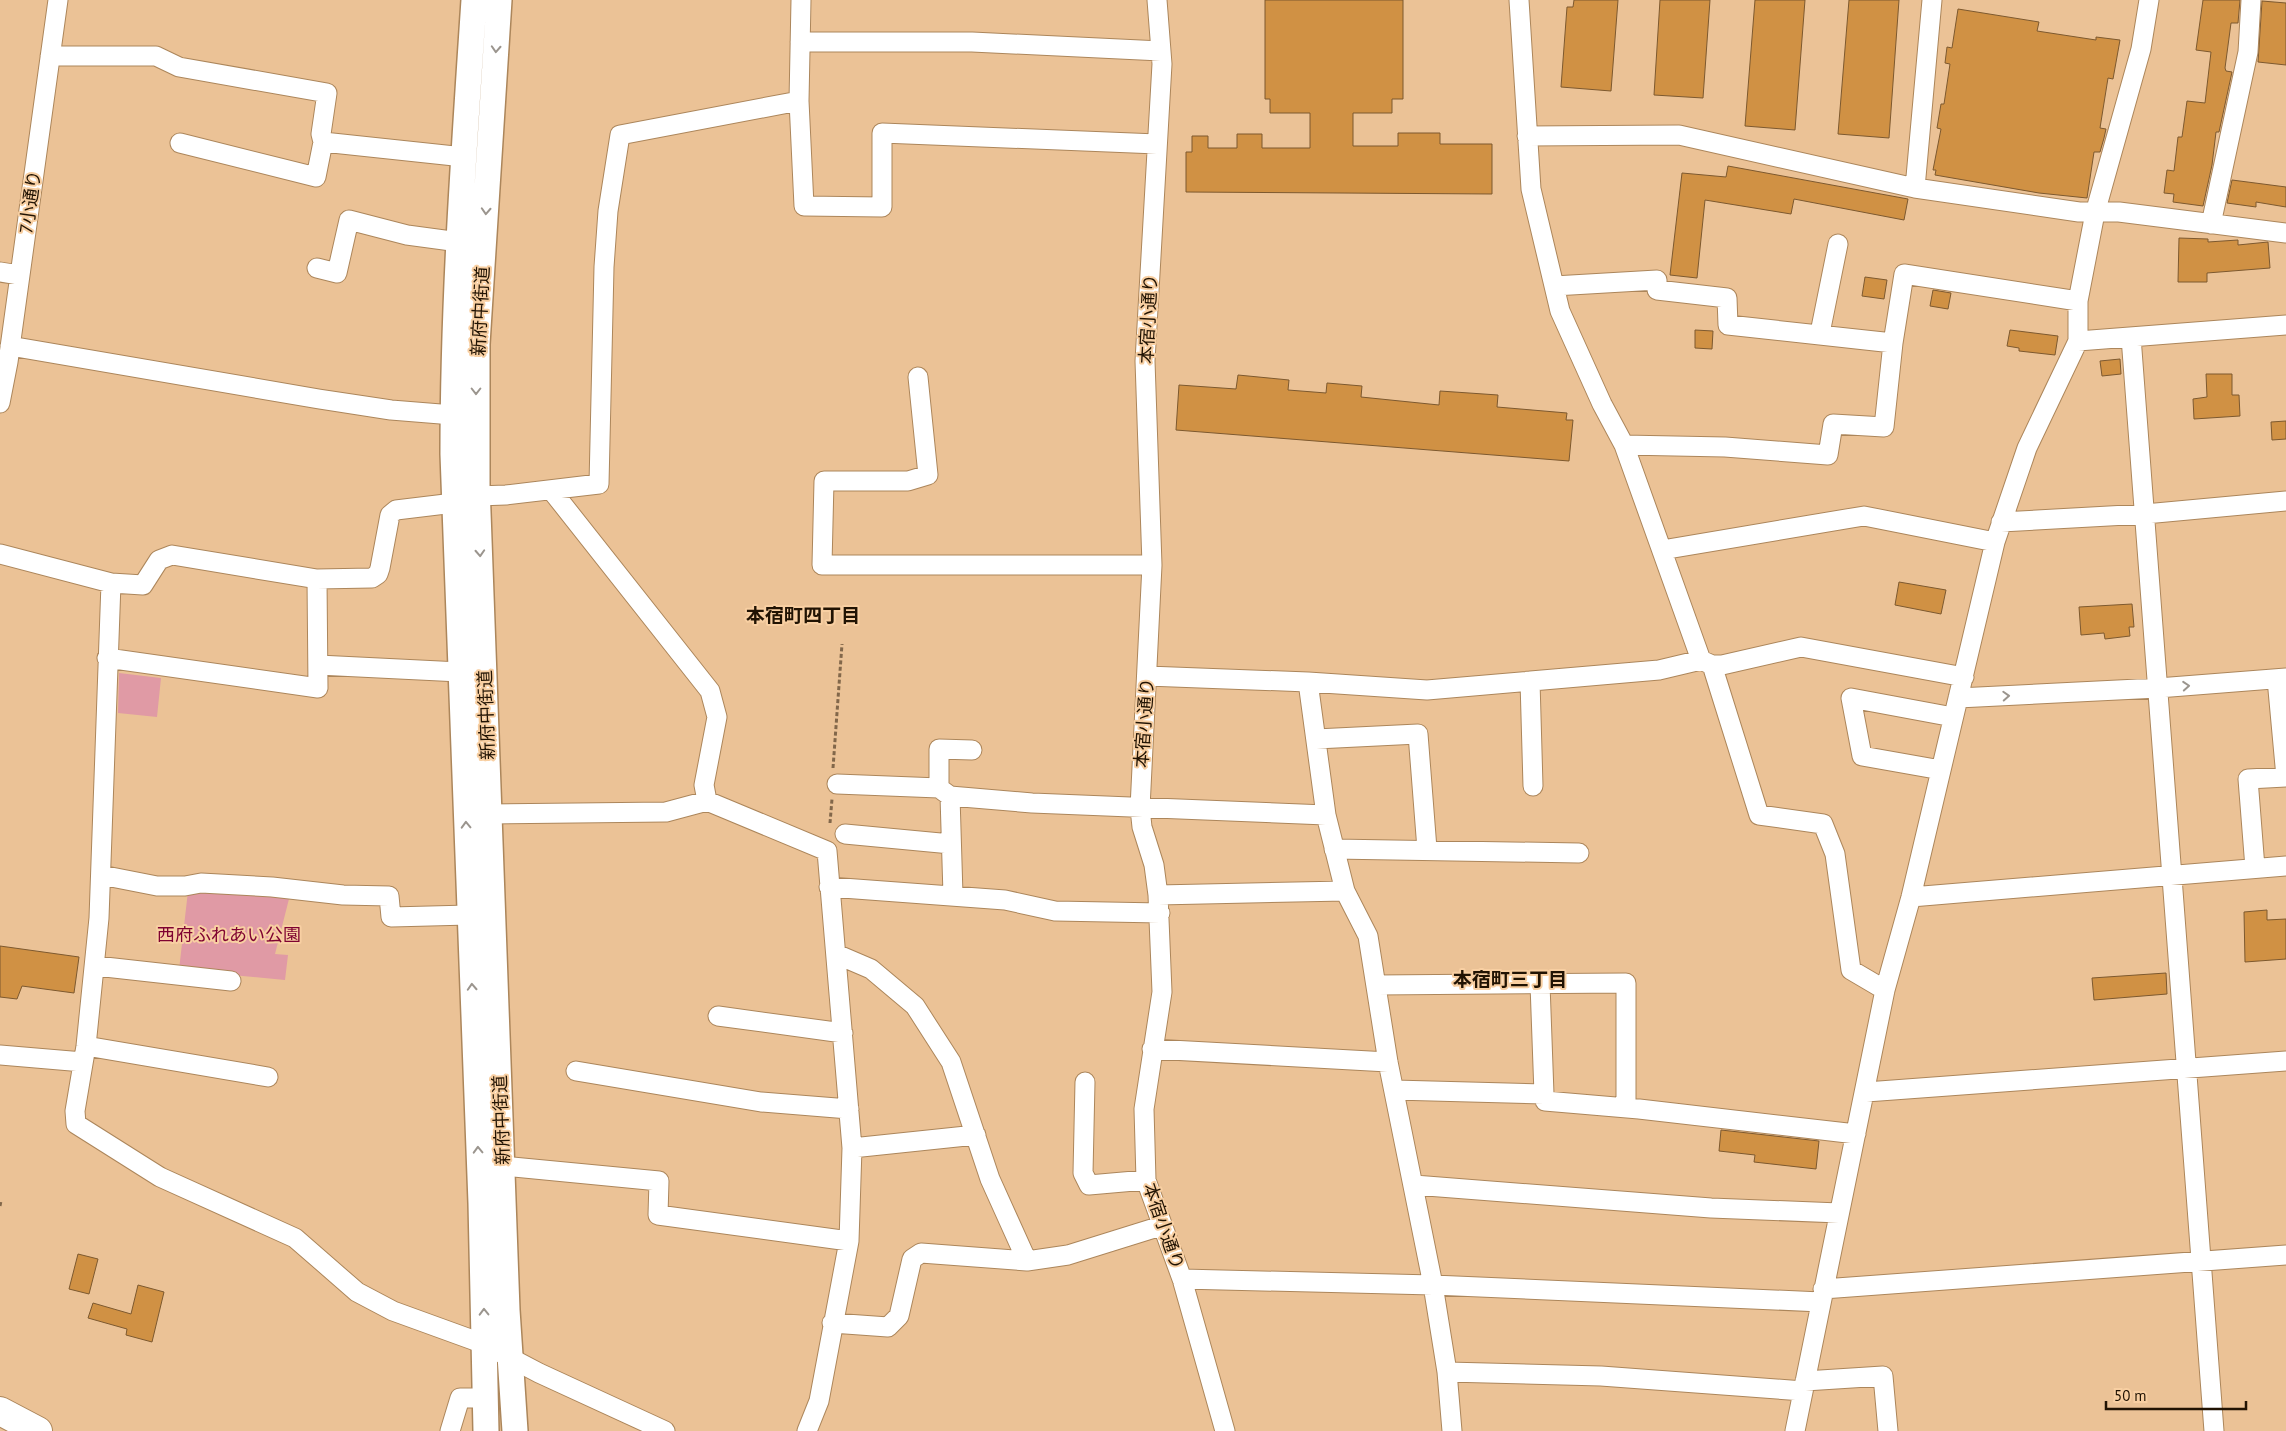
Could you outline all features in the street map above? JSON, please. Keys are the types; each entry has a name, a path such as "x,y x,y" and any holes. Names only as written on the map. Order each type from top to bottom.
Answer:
{"highway":[{"path":"0,1411 38,1431"}],"main road":[{"name":"新府中街道","path":"474,0 459,242 452,415 466,499 490,814 510,1358 515,1431"},
{"name":"新府中街道","path":"486,1431 460,672 466,499 499,0"}],"street":[{"name":"7小通り","path":"0,403 10,346 58,0"},
{"path":"801,0 799,101 804,206 882,207 882,133 1157,144"},
{"name":"本宿小通り","path":"1157,0 1161,52 1145,361 1152,565 1140,808 1142,827 1154,865 1159,904 1162,992 1144,1110 1146,1180 1161,1226 1182,1279 1225,1431"},
{"path":"1519,0 1531,189 1560,311 1602,404 1624,445 1706,663 1760,815 1823,824 1835,854 1851,970 1885,990"},
{"path":"1915,188 1932,0"},
{"path":"1795,1431 1839,1213 1866,1092 1885,990 1911,896 1995,542 2027,448 2078,341 2078,301 2095,213 2141,49 2149,0"},
{"path":"2211,224 2248,52 2251,0"},
{"path":"800,42 972,42 1161,52"},
{"path":"50,56 156,56 179,67 327,93 321,134 323,142 316,177 180,143"},
{"path":"0,554 111,583 144,585 159,560 172,555 318,579 372,578 380,568 390,515 396,510 466,499 552,491 599,484 604,267 608,210 620,135 799,101"},
{"path":"1527,136 1679,135 1915,188 2095,213 2119,212 2286,233"},
{"path":"323,142 464,157"},
{"path":"317,268 345,275 349,220 406,235 459,242"},
{"path":"1820,333 1838,244"},
{"path":"0,272 19,275"},
{"path":"1624,445 1725,447 1828,455 1833,424 1884,427 1893,343 1904,274 2078,301"},
{"path":"1554,286 1657,280 1657,290 1727,298 1728,325 1820,333 1893,343"},
{"path":"2078,341 2286,325"},
{"path":"2132,337 2214,1431"},
{"path":"10,346 319,399 391,410 452,415"},
{"path":"918,377 928,475 908,481 824,480 822,565 1152,565"},
{"path":"552,491 710,691 717,717 704,785 707,801"},
{"path":"2001,522 2145,514 2286,501"},
{"path":"1662,550 1864,516 1995,542"},
{"path":"107,658 318,688 318,579"},
{"path":"111,583 96,966 75,1111 76,1124 160,1177 295,1238 358,1292 393,1311 484,1344 665,1431"},
{"path":"1147,676 1308,682 1427,690 1658,670 1706,663 1722,665 1801,647 1964,677"},
{"path":"318,665 460,672"},
{"path":"1958,698 2158,688 2281,679 2286,776 2248,779 2255,868"},
{"path":"1530,681 1532,786"},
{"path":"1308,682 1326,815 1334,849 1345,891 1368,936 1388,1062 1433,1285 1447,1372 1452,1431"},
{"path":"1941,770 1862,756 1851,698 1953,717"},
{"path":"1316,739 1418,734 1427,849"},
{"path":"953,895 951,844 939,749 972,750"},
{"path":"834,783 945,792 1032,803 1326,815"},
{"path":"490,814 666,812 707,801 827,851 852,1148 849,1241 818,1401 807,1431"},
{"path":"845,834 951,844"},
{"path":"1334,849 1427,849 1579,853"},
{"path":"1911,896 2286,866"},
{"path":"101,876 157,886 210,884 321,891 342,895 389,896 391,917 469,915"},
{"path":"829,887 1005,900 1055,911 1345,891"},
{"path":"836,954 871,969 915,1006 951,1062 990,1179 1027,1261"},
{"path":"96,966 231,982"},
{"path":"1377,985 1626,983 1626,1108"},
{"path":"1540,984 1545,1101 1626,1108 1856,1134"},
{"path":"718,1016 843,1033"},
{"path":"1152,1049 1388,1062"},
{"path":"0,1055 84,1054 268,1077"},
{"path":"1866,1092 2286,1061"},
{"path":"576,1071 761,1102 849,1109"},
{"path":"1085,1082 1083,1173 1089,1185 1146,1180"},
{"path":"1394,1090 1544,1094"},
{"path":"852,1148 976,1135"},
{"path":"503,1166 659,1181 658,1215 849,1241"},
{"path":"1414,1185 1711,1208 1839,1213"},
{"path":"832,1323 888,1327 899,1316 912,1259 922,1253 1027,1261 1068,1255 1161,1226"},
{"path":"1182,1279 1822,1296 2201,1261 2286,1255"},
{"path":"1447,1372 1601,1376 1804,1386 1883,1376 1888,1431"},
{"path":"450,1431 460,1398 486,1398"}],"path":[{"path":"827,851 834,783 842,644"},
{"path":"0,1206 1,1201"}],"green space":[{"path":"119,673 161,678 157,717 118,713"},
{"name":"西府ふれあい公園","path":"188,891 290,895 275,954 288,955 285,980 179,970"}],"building":[{"path":"1265,0 1403,0 1403,99 1392,99 1392,113 1353,113 1353,146 1398,146 1398,133 1440,133 1440,144 1492,144 1492,194 1186,192 1186,152 1192,152 1192,136 1208,136 1208,148 1237,148 1237,134 1262,134 1262,148 1310,148 1310,113 1270,113 1270,99 1265,99"},
{"path":"1574,0 1618,0 1611,91 1561,87 1567,7 1573,7"},
{"path":"1660,0 1710,0 1703,98 1654,95"},
{"path":"1755,0 1805,0 1795,130 1745,126"},
{"path":"1849,0 1899,0 1889,138 1838,134"},
{"path":"2203,0 2240,0 2238,23 2231,23 2225,68 2226,71 2232,72 2219,132 2216,132 2212,165 2203,206 2173,202 2174,194 2164,193 2167,170 2174,171 2178,137 2182,137 2187,101 2205,103 2211,52 2196,50"},
{"path":"2262,1 2286,3 2286,65 2258,62"},
{"path":"1958,9 2039,22 2037,31 2096,40 2096,37 2120,40 2113,79 2108,78 2100,128 2106,129 2100,152 2094,152 2087,198 2039,193 1935,175 1936,170 1933,170 1941,129 1937,128 1941,104 1944,104 1950,64 1945,63 1947,47 1952,48"},
{"path":"1728,166 1908,199 1904,220 1794,199 1791,214 1705,200 1697,278 1670,275 1682,173 1726,177"},
{"path":"2232,180 2286,187 2286,207 2256,202 2256,207 2227,203"},
{"path":"2179,238 2208,239 2208,242 2238,240 2238,245 2268,242 2270,268 2207,273 2207,282 2178,282"},
{"path":"1865,277 1887,280 1884,299 1862,296"},
{"path":"1933,290 1951,293 1948,309 1930,306"},
{"path":"1695,330 1713,331 1712,349 1695,348"},
{"path":"2010,330 2058,336 2055,355 2019,351 2019,348 2007,346"},
{"path":"2120,359 2121,374 2102,376 2100,361"},
{"path":"2206,374 2232,374 2232,395 2239,395 2240,416 2194,419 2193,399 2207,397"},
{"path":"1238,375 1289,380 1288,390 1326,393 1327,383 1362,386 1361,397 1439,405 1440,391 1498,395 1497,407 1567,413 1566,420 1573,420 1569,461 1176,430 1179,385 1236,389"},
{"path":"2286,421 2286,439 2272,440 2271,422"},
{"path":"1899,582 1946,590 1941,614 1895,605"},
{"path":"2132,604 2134,627 2129,627 2130,636 2105,639 2104,633 2081,635 2079,607"},
{"path":"2267,910 2267,920 2286,919 2286,959 2245,962 2244,912"},
{"path":"0,946 79,957 74,993 22,986 17,999 0,997"},
{"path":"2166,973 2167,994 2094,1000 2092,978"},
{"path":"1721,1130 1819,1141 1816,1169 1754,1162 1755,1155 1719,1151"},
{"path":"78,1254 98,1259 89,1294 69,1289"},
{"path":"138,1285 164,1292 152,1342 126,1335 127,1329 88,1318 93,1303 131,1314"}],"district":[{"name":"本宿町四丁目","path":"803,615"},
{"name":"本宿町三丁目","path":"1510,979"}]}
